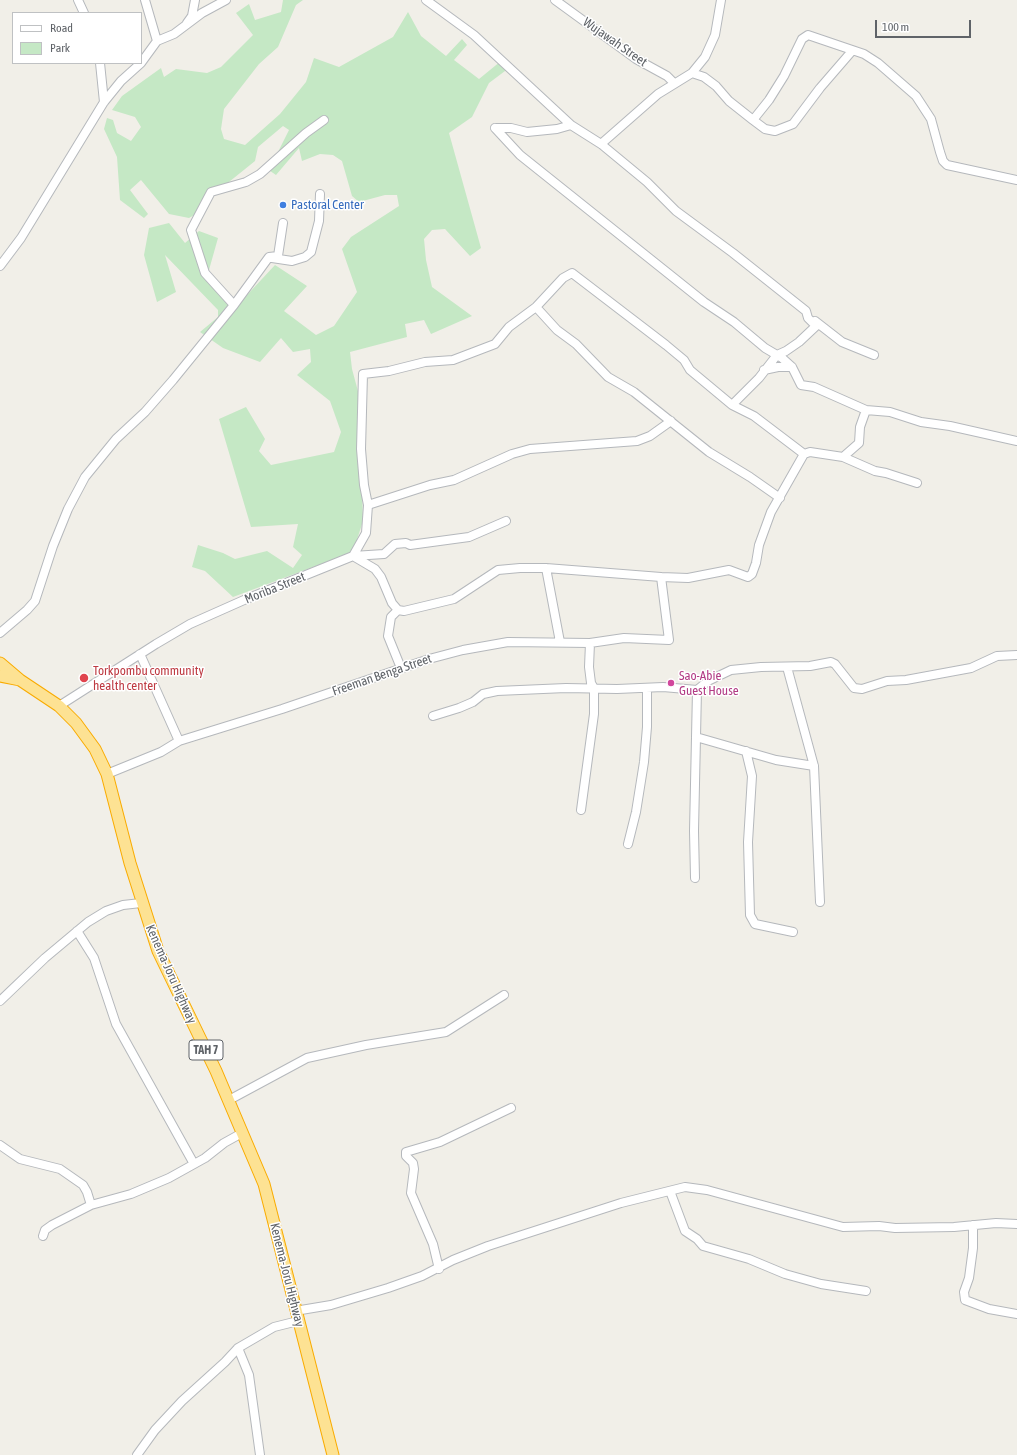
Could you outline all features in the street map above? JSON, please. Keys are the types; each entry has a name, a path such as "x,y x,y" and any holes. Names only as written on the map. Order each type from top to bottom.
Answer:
{"highway":[{"name":"Kenema-Joru Highway","path":"0,663 20,680 59,706 87,736 107,774 141,902 167,971 229,1100 264,1184 296,1316 309,1358 333,1455"},
{"name":"Kenema-Joru Highway","path":"0,676 20,680"}],"street":[{"path":"78,0 84,12"},
{"path":"145,0 157,41"},
{"path":"186,26 192,16 195,0"},
{"path":"142,62 157,41 174,34 202,13 226,0"},
{"path":"426,0 474,35 571,124 601,144 647,182 676,211 775,285 806,311 809,316 808,318 816,326 786,351 777,355 759,378 732,405"},
{"name":"Wujawah Street","path":"555,0 636,59 667,76 674,84"},
{"path":"601,144 658,94 692,73 705,57 715,35 721,0"},
{"path":"752,120 769,100 784,76 804,36 808,35 864,54 878,63 916,96 931,119 943,161 947,165 1017,180"},
{"path":"692,73 704,77 716,86 729,101 752,120 765,128 774,131 793,124 820,88 852,50"},
{"path":"100,64 104,102"},
{"path":"0,266 21,238 104,102 121,81 140,64"},
{"path":"234,305 205,273 191,230 211,192 246,182 260,174 306,133 324,120"},
{"path":"571,124 557,129 527,132 511,128 495,128 520,155 704,302 734,322 765,348 792,367 801,385 814,387 866,410 890,412 921,422 950,426 1017,441"},
{"path":"269,257 292,261 299,260 311,252 319,221 320,194"},
{"path":"0,633 27,610 35,601 53,546 68,509 85,477 116,439 145,412 168,386 234,305 269,257 278,256 283,223"},
{"path":"804,454 754,416 732,405 690,370 684,360 666,345 572,273 563,278 536,307 509,327 495,344 453,360 425,362 396,370 363,374 361,449 364,485 368,505 366,533 353,556 375,569 381,577 387,594 398,610 404,611 454,599 498,570 546,568 688,578 729,570 748,578 754,571 759,545 771,512 804,454 810,452 843,457 875,471 917,483"},
{"path":"536,307 557,330 576,344 608,376 634,392 709,452 750,477 780,498"},
{"path":"809,316 824,330 842,342 874,355"},
{"path":"764,370 778,367 792,367"},
{"path":"843,457 859,443 860,427 866,410"},
{"path":"368,505 430,485 454,480 512,454 530,450 637,441 650,436 671,421"},
{"name":"Moriba Street","path":"59,706 140,654 190,624 215,612 353,556 384,554 395,544 406,543 410,545 469,537 506,521"},
{"path":"546,568 560,642"},
{"name":"Freeman Benga Street","path":"107,774 161,752 179,741 282,709 401,668 482,645 508,642 590,643 624,638 669,640 661,576"},
{"path":"398,610 391,617 388,636 401,668"},
{"path":"581,810 593,727 594,688 591,683 589,667 590,643"},
{"path":"140,654 179,741"},
{"path":"433,716 473,702 483,694 497,692 566,688 663,687 697,690 708,681 731,670 810,666 831,662 835,664 854,688 862,688 887,681 906,680 971,668 997,656 1017,655"},
{"path":"787,667 814,766 820,902"},
{"path":"628,844 636,812 644,762 647,727 646,688"},
{"path":"695,878 697,690"},
{"path":"696,737 776,760 814,766"},
{"path":"746,751 752,776 748,842 750,915 755,924 793,932"},
{"path":"0,1002 45,958 77,931 106,911 123,905 141,902"},
{"path":"77,931 94,958 116,1024 194,1164"},
{"path":"229,1100 307,1058 366,1045 446,1032 504,994"},
{"path":"439,1269 433,1244 411,1193 414,1169 412,1163 406,1156 406,1152 424,1148 440,1142 512,1108"},
{"path":"43,1236 46,1230 52,1225 90,1205 141,1191 168,1178 194,1164 242,1133"},
{"path":"0,1145 20,1159 60,1169 83,1185 87,1192 90,1205"},
{"path":"137,1455 155,1430 182,1401 238,1348 274,1327 296,1316 388,1288 439,1269 453,1260 488,1246 621,1203 685,1187 707,1190 843,1227 879,1226 895,1228 996,1223 1017,1224"},
{"path":"670,1191 685,1231 697,1239 703,1246 749,1259 785,1274 821,1284 866,1291"},
{"path":"973,1225 973,1248 969,1278 964,1292 965,1300 988,1309 1017,1314"},
{"path":"238,1348 249,1375 260,1455"}],"green space":[{"path":"283,0 303,0 296,5 278,47 259,64 224,109 221,129 224,139 245,145 280,114 306,82 314,58 339,67 393,37 408,12 421,36 446,56 462,39 467,45 454,60 479,79 501,61 509,68 489,83 472,117 449,133 481,248 470,256 445,229 432,230 424,239 426,260 432,287 472,316 431,334 424,320 405,324 407,337 350,352 352,369 359,395 363,521 353,552 233,597 205,571 192,567 198,545 223,553 235,559 267,551 293,568 302,555 293,547 298,524 251,527 219,419 246,407 265,439 259,451 271,465 334,452 341,432 330,401 297,375 311,362 310,349 293,352 281,338 260,362 223,348 200,332 218,317 218,310 165,255 176,292 157,302 144,255 149,228 169,223 185,243 199,231 218,238 207,277 234,309 275,265 307,286 284,311 316,335 334,326 357,292 342,249 351,237 399,206 397,195 385,195 359,202 352,196 342,161 333,155 320,154 302,161 299,148 276,175 263,166 276,156 289,130 283,126 258,147 255,161 219,190 203,210 189,218 169,214 141,180 130,190 148,214 144,218 120,200 117,157 104,129 107,118 113,120 117,133 131,141 141,127 135,117 112,110 122,96 161,68 164,77 176,69 207,73 221,67 253,35 236,13 249,4 255,20 281,12"}],"place":[{"name":"Pastoral Center","path":"283,205"},
{"name":"Torkpombu community health center","path":"84,678"},
{"name":"Sao-Abie Guest House","path":"671,683"}]}
